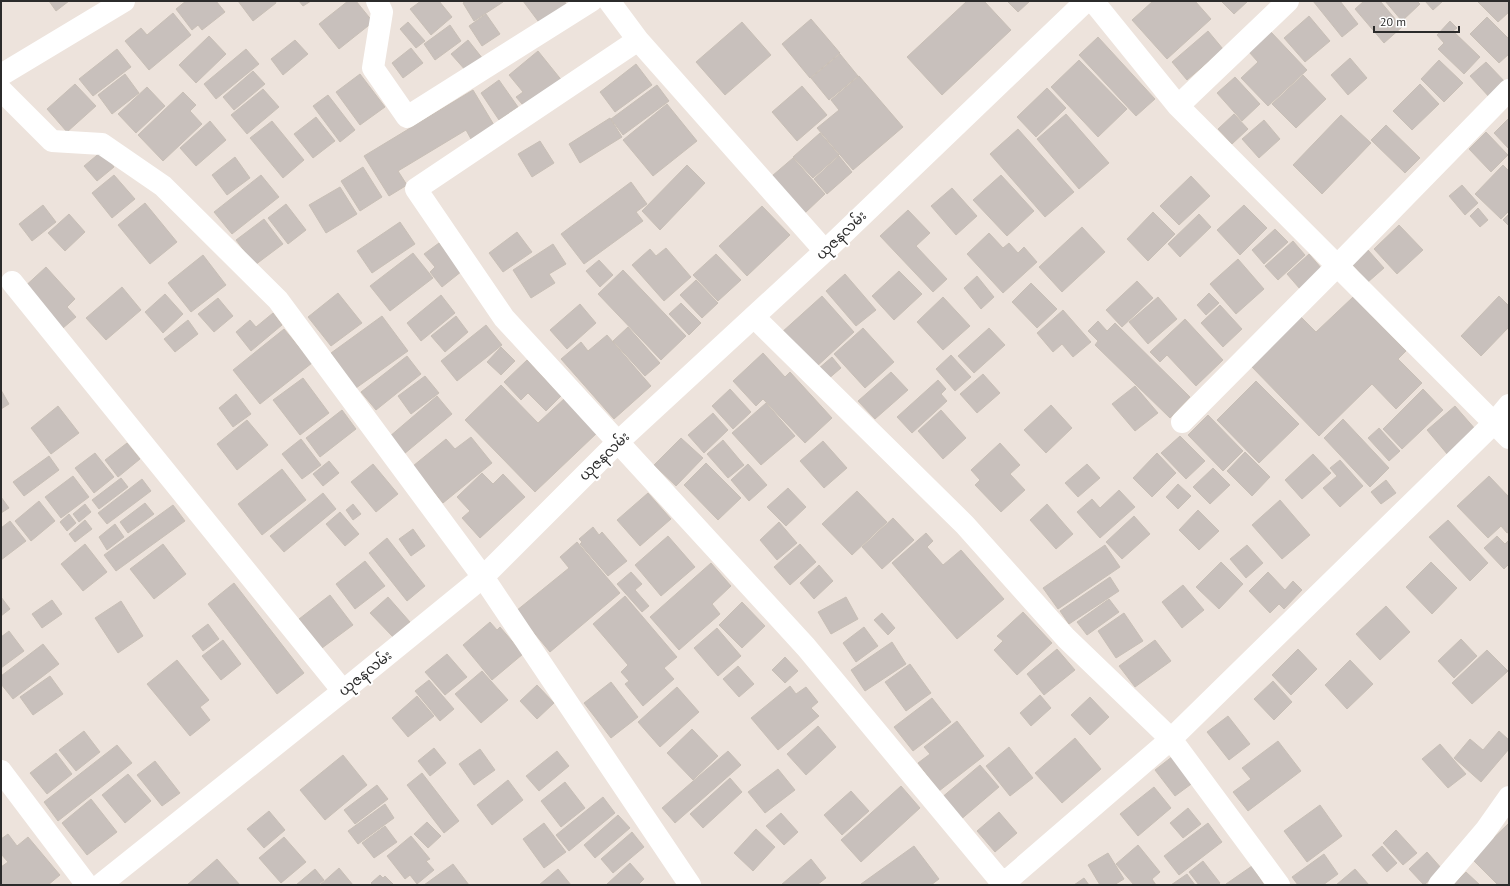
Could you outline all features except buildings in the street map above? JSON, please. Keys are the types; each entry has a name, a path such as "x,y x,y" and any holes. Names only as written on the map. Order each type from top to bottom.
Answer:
{"street":[{"path":"1,75 124,1"},
{"path":"377,1 382,12 373,68 407,117 591,1"},
{"path":"609,1 638,40 825,251"},
{"name":"ယုဇနလမ်း","path":"100,885 343,691 482,576 618,442 825,251 1086,1"},
{"path":"1093,1 1178,106 1338,265 1501,431"},
{"path":"1178,106 1288,1"},
{"path":"638,40 416,189 504,318 806,647 1002,885 1171,739 1501,431 1509,405"},
{"path":"1,90 52,141 102,144 163,186 278,300 482,576 690,885"},
{"path":"1182,422 1509,90"},
{"path":"12,282 343,691"},
{"path":"754,317 965,525 1066,638 1171,739 1279,885"},
{"path":"1,771 87,885"},
{"path":"1439,885 1485,831 1509,797"}]}
